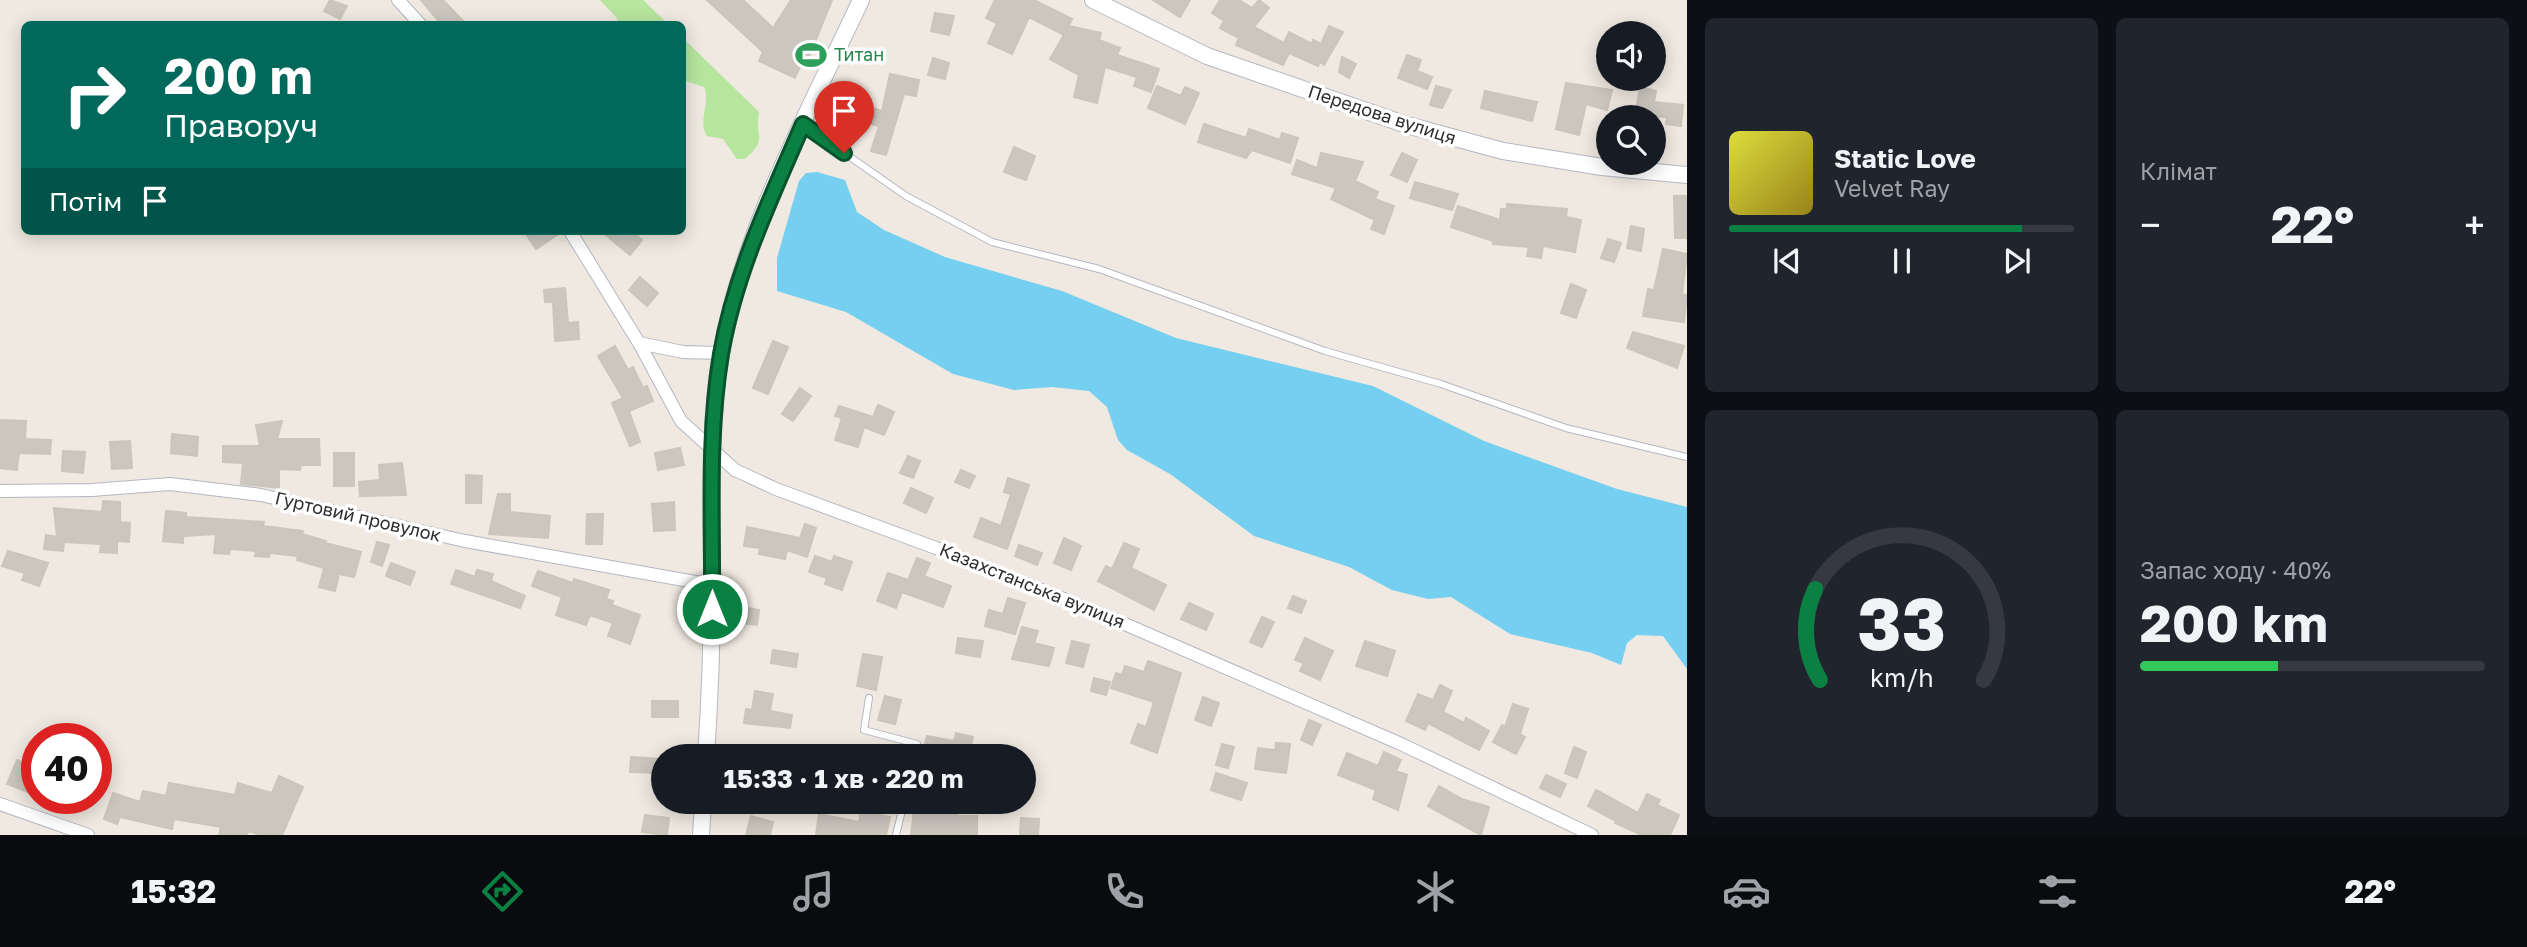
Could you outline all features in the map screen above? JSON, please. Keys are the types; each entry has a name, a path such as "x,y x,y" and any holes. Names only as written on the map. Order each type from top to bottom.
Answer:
{"street":[{"path":"398,0 417,21"},
{"path":"707,744 711,683 711,450 722,353 745,265 766,207 860,0"},
{"name":"Передова вулиця","path":"1093,0 1207,56 1407,125 1503,151 1602,167 1687,175"},
{"name":"Казахстанська вулиця","path":"572,235 639,343 681,421 735,470 775,489 1104,615 1401,744 1592,835"},
{"path":"639,343 683,352 722,353"},
{"name":"Гуртовий провулок","path":"0,491 92,490 170,484 261,495 466,541 712,585"},
{"path":"0,804 88,835"},
{"path":"701,835 702,814"}],"lane":[{"path":"803,124 905,196 992,242 1099,269 1325,351 1441,384 1566,428 1687,457"},
{"path":"869,698 864,730 917,744"},
{"path":"896,835 901,814"}],"green space":[{"path":"600,0 643,0 665,21 618,21"},
{"path":"686,41 759,112 759,142 745,159 737,159 723,139 707,136 703,124 706,99 704,87 686,81"}],"water":[{"path":"817,172 845,180 857,212 884,230 945,257 1062,291 1176,338 1373,386 1484,441 1617,489 1687,507 1687,669 1663,636 1637,635 1627,643 1621,665 1592,653 1510,634 1451,597 1428,599 1392,590 1349,567 1254,536 1170,474 1127,450 1118,440 1107,407 1089,391 1052,387 1014,390 953,374 846,312 777,291 777,258 799,181 806,173"}],"building":[{"path":"330,0 347,6 340,19 324,11"},
{"path":"421,0 443,0 463,21 438,21"},
{"path":"707,0 743,0 773,28 791,0 832,0 806,64 802,62 795,78 759,61 763,52"},
{"path":"995,0 1034,0 1072,19 1064,35 1029,17 1012,54 988,43 997,23 986,18"},
{"path":"1153,0 1190,0 1180,17"},
{"path":"1220,0 1239,0 1252,8 1259,0 1269,8 1254,27 1284,43 1289,32 1312,44 1313,40 1321,44 1329,26 1343,32 1324,65 1320,62 1318,66 1289,53 1283,65 1236,45 1239,38 1220,28 1224,21 1212,13"},
{"path":"935,13 954,16 949,35 931,31"},
{"path":"1069,26 1101,33 1099,40 1120,48 1117,55 1159,69 1151,92 1134,86 1137,77 1105,67 1097,103 1074,97 1079,75 1050,59"},
{"path":"1407,55 1421,60 1417,71 1432,77 1427,89 1398,78"},
{"path":"1342,57 1356,64 1349,78 1339,72"},
{"path":"933,58 949,63 945,79 928,75"},
{"path":"890,74 919,80 916,96 904,94 886,155 871,151 879,126 868,123 873,108 882,111"},
{"path":"1566,83 1596,88 1596,91 1612,91 1608,105 1596,107 1586,104 1579,135 1556,129"},
{"path":"1157,86 1181,96 1185,87 1199,93 1185,124 1148,108"},
{"path":"1436,86 1451,90 1442,108 1430,105"},
{"path":"1485,91 1537,102 1532,121 1481,108"},
{"path":"1639,91 1656,91 1654,102 1683,105 1681,126 1666,124 1666,105 1637,105"},
{"path":"1204,124 1246,138 1249,129 1280,140 1282,133 1298,138 1290,163 1252,150 1246,158 1198,142"},
{"path":"1014,147 1035,156 1026,180 1004,172"},
{"path":"1321,153 1363,162 1355,181 1378,192 1375,199 1394,206 1384,234 1371,229 1375,220 1331,199 1336,188 1292,174 1297,160 1317,168"},
{"path":"1402,153 1417,160 1407,182 1391,175"},
{"path":"1415,182 1458,194 1452,210 1410,198"},
{"path":"1674,196 1687,196 1687,238 1675,238"},
{"path":"1507,204 1567,209 1566,217 1581,220 1575,252 1543,246 1541,258 1527,256 1529,247 1493,244 1493,241 1451,227 1458,206 1500,220 1501,209 1507,209"},
{"path":"1631,226 1644,229 1641,251 1627,248"},
{"path":"527,235 557,235 536,249"},
{"path":"606,235 636,235 642,240 630,255"},
{"path":"1608,239 1621,243 1614,262 1601,258"},
{"path":"1663,249 1687,254 1682,294 1687,295 1684,322 1643,316 1648,289 1654,290"},
{"path":"640,277 658,293 647,306 629,290"},
{"path":"1571,284 1586,290 1576,318 1561,313"},
{"path":"565,288 568,323 578,322 579,339 555,341 553,302 545,302 544,290"},
{"path":"1633,332 1684,346 1677,368 1627,348"},
{"path":"773,341 788,347 768,394 753,388"},
{"path":"615,346 628,370 633,367 643,388 647,386 653,401 629,411 640,442 630,446 612,403 623,398 598,356"},
{"path":"800,388 811,396 793,421 782,414"},
{"path":"878,405 894,412 884,435 864,427 858,447 835,440 842,418 835,416 839,406 873,417"},
{"path":"0,420 26,421 25,439 51,440 50,454 19,453 17,470 0,468"},
{"path":"282,421 277,439 319,439 320,465 301,465 300,470 279,469 279,488 241,484 243,463 223,462 223,446 260,446 256,425"},
{"path":"172,434 198,437 197,456 171,453"},
{"path":"130,441 132,468 112,469 110,442"},
{"path":"680,448 684,465 658,470 655,453"},
{"path":"63,451 85,452 83,473 62,471"},
{"path":"334,453 354,453 354,486 334,486"},
{"path":"908,456 920,461 913,478 900,473"},
{"path":"402,463 406,495 360,496 359,482 380,480 379,465"},
{"path":"961,470 975,476 969,488 955,482"},
{"path":"466,475 482,476 481,503 466,503"},
{"path":"1008,478 1029,485 1007,549 974,537 981,518 1001,526 1011,494 1004,492"},
{"path":"911,488 933,498 926,513 904,503"},
{"path":"498,494 510,494 510,512 550,516 548,538 489,534"},
{"path":"103,501 120,502 120,522 130,523 129,542 117,541 117,553 100,552 101,544 64,542 63,551 44,549 46,535 57,537 54,508 102,512"},
{"path":"674,502 675,530 654,531 652,504"},
{"path":"166,511 186,513 186,517 264,522 263,526 303,531 302,534 326,541 325,543 361,552 354,577 339,574 335,591 319,587 324,568 297,560 298,556 270,553 269,557 255,556 256,551 230,549 229,554 214,553 216,534 183,536 183,543 163,541"},
{"path":"587,514 603,514 602,544 586,544"},
{"path":"805,524 816,528 807,557 787,550 785,559 759,554 760,548 744,546 747,527 800,538"},
{"path":"1064,538 1081,546 1071,570 1054,563"},
{"path":"377,542 389,545 382,566 371,562"},
{"path":"1124,543 1139,549 1131,568 1166,585 1154,610 1098,581 1106,566 1112,569"},
{"path":"1019,545 1042,553 1037,565 1015,556"},
{"path":"8,551 48,563 39,586 22,580 25,573 2,566"},
{"path":"815,556 832,562 834,556 852,562 842,590 825,584 827,578 809,572"},
{"path":"917,558 930,563 924,576 951,586 943,607 902,592 896,608 877,601 888,573 908,580"},
{"path":"391,563 415,572 410,585 386,576"},
{"path":"456,570 475,577 477,570 493,574 491,581 525,596 520,608 451,584"},
{"path":"538,571 573,583 574,579 609,590 606,599 613,601 612,605 640,615 630,644 608,636 613,623 590,615 586,625 556,615 562,597 532,586"},
{"path":"1293,596 1306,601 1301,613 1288,608"},
{"path":"1008,598 1025,603 1015,634 985,626 989,610 1003,614"},
{"path":"1189,603 1213,614 1206,630 1181,619"},
{"path":"742,607 759,610 757,625 740,623"},
{"path":"1262,617 1274,622 1262,647 1250,642"},
{"path":"1022,627 1038,631 1034,643 1054,648 1049,666 1012,659"},
{"path":"958,638 983,641 980,657 956,653"},
{"path":"1305,638 1333,651 1320,680 1300,671 1304,663 1295,660"},
{"path":"1072,641 1089,645 1083,667 1066,663"},
{"path":"1365,641 1395,651 1387,676 1356,666"},
{"path":"773,650 798,654 796,667 771,663"},
{"path":"863,654 882,657 876,690 857,686"},
{"path":"1148,661 1181,673 1157,753 1131,743 1138,724 1146,727 1154,702 1111,688 1116,673 1122,675 1125,666 1144,672"},
{"path":"1094,678 1110,682 1106,695 1091,691"},
{"path":"1440,685 1452,691 1443,712 1464,723 1466,718 1489,731 1479,750 1428,723 1425,730 1406,721 1418,694 1433,700"},
{"path":"755,691 773,694 770,711 792,715 790,728 744,723 746,709 752,710"},
{"path":"885,696 901,700 895,724 878,720"},
{"path":"1203,697 1219,703 1211,726 1195,720"},
{"path":"652,701 678,701 678,717 652,717"},
{"path":"1513,704 1528,709 1520,734 1525,737 1516,754 1493,742 1502,725 1505,727"},
{"path":"1309,720 1321,725 1312,745 1301,740"},
{"path":"956,733 973,737 971,744 925,744 927,736 954,741"},
{"path":"1276,743 1290,744 1286,773 1255,769 1258,748 1275,750"},
{"path":"1222,744 1234,747 1228,768 1216,765"},
{"path":"1574,747 1586,752 1577,778 1565,773"},
{"path":"1384,752 1401,760 1396,771 1407,775 1398,810 1373,799 1376,790 1338,775 1347,753 1378,766"},
{"path":"631,757 651,758 651,773 630,772"},
{"path":"17,760 21,762 21,789 7,784"},
{"path":"1216,773 1247,783 1241,800 1211,790"},
{"path":"1546,775 1566,784 1560,797 1540,788"},
{"path":"279,776 303,787 282,835 261,835 248,831 247,835 219,835 221,827 174,819 172,829 120,817 117,824 104,819 106,814 112,814 113,793 140,802 143,791 166,796 169,783 235,795 238,783 272,793"},
{"path":"1439,786 1462,799 1489,807 1481,835 1428,806"},
{"path":"1596,790 1638,813 1647,794 1660,800 1657,805 1679,815 1670,835 1642,835 1615,823 1616,821 1588,806"},
{"path":"819,814 859,822 860,814 890,817 886,835 816,835"},
{"path":"914,814 977,816 977,835 911,835"},
{"path":"645,815 669,818 667,835 642,832"},
{"path":"751,816 773,822 770,835 746,835"},
{"path":"1021,818 1039,819 1038,835 1020,835"}],"place":[{"name":"Титан","path":"811,55"}],"route":[{"path":"712,609 713,428 722,353 745,265 766,207 803,124 844,153"}]}
